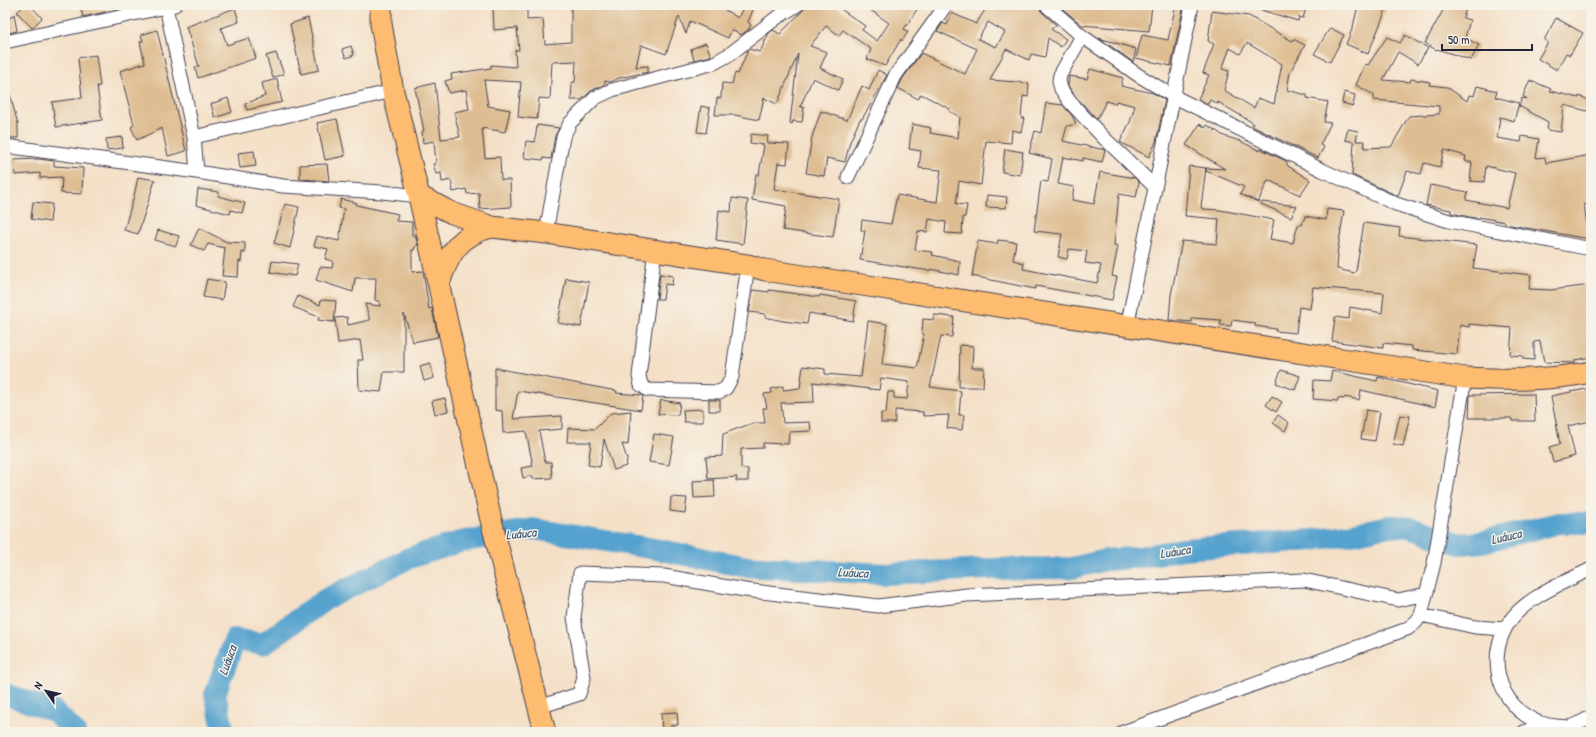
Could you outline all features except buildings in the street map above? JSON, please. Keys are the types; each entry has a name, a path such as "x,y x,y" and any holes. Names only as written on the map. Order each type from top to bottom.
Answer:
{"main road":[{"path":"381,5 381,24 393,91 420,196 490,516 545,732"},
{"path":"420,196 452,213 492,227 546,232 748,265 773,272 1464,378 1530,380 1570,377 1591,372"},
{"path":"439,284 446,261 456,247 477,230 492,227"}],"street":[{"path":"546,232 563,137 570,123 596,98 612,90 714,63 730,54 775,19 797,5"},
{"path":"848,177 895,76 946,5"},
{"path":"1046,5 1082,36 1138,75 1174,96 1322,170 1396,204 1449,221 1591,249"},
{"path":"1127,327 1192,5"},
{"path":"5,42 171,6 194,137 197,172"},
{"path":"1082,36 1060,74 1059,80 1061,89 1070,102 1103,137 1155,187"},
{"path":"194,137 393,91"},
{"path":"5,146 197,172 283,186 382,192 420,196"},
{"path":"655,250 639,376 641,385 648,390 719,392 730,384 748,265"},
{"path":"1123,732 1407,630 1416,622 1421,615 1434,562 1464,378"},
{"path":"1591,569 1549,590 1521,608 1505,629 1497,654 1500,684 1513,706 1527,716 1542,724 1569,727 1591,717"},
{"path":"539,707 579,694 584,678 574,617 580,573 664,576 745,590 878,606 967,595 1304,580 1398,600 1426,594"},
{"path":"1421,615 1475,627 1505,629"},
{"path":"1524,732 1542,724"}],"waterway":[{"name":"Luáuca","path":"224,732 215,694 235,639 263,644 326,599 409,558 460,542 533,529 655,549 742,566 885,574 986,569 1072,568 1106,560 1141,557 1183,549 1313,540 1389,526 1410,527 1460,544 1482,542 1559,523 1591,523"},
{"name":"Luáuca","path":"5,694 54,711 75,732"}]}
